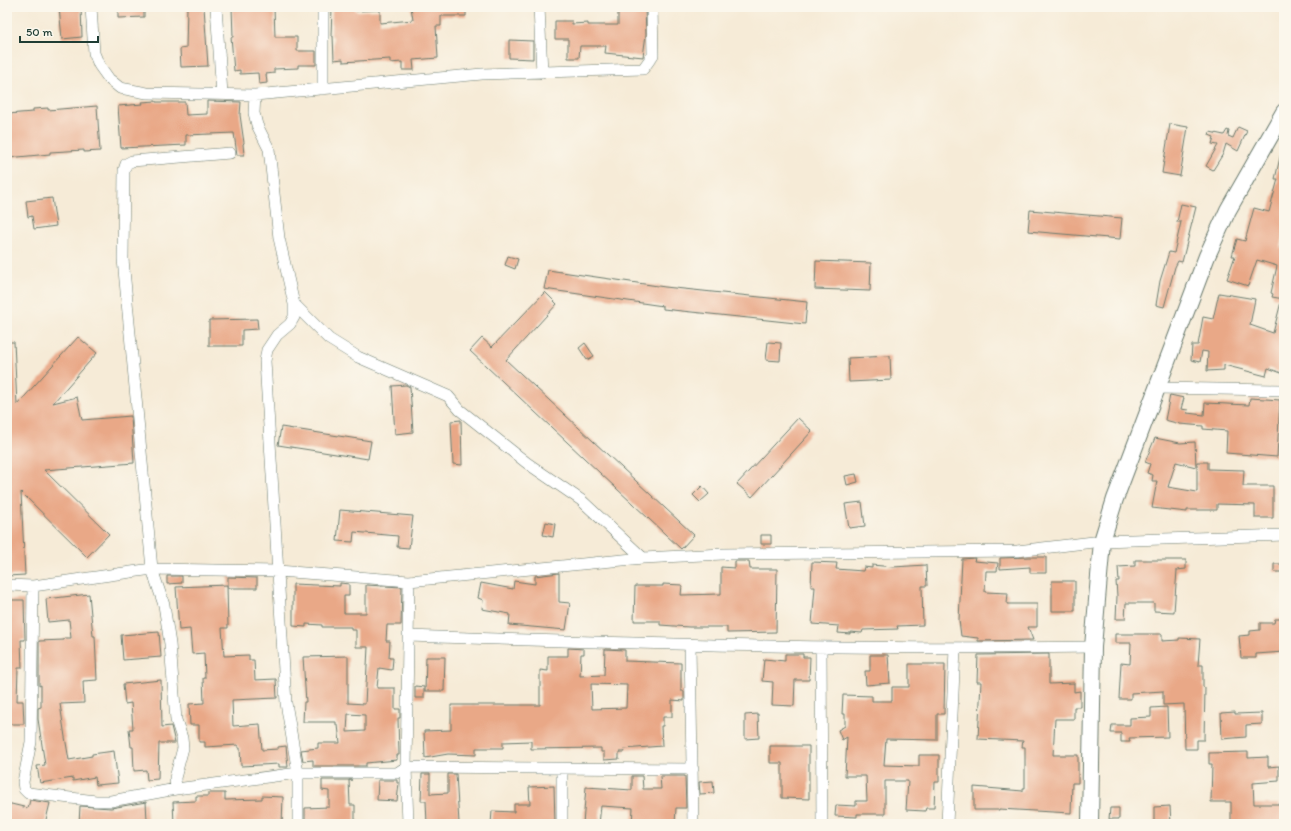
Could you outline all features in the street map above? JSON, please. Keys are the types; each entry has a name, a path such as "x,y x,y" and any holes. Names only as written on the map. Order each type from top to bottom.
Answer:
{"main road":[{"path":"1090,824 1093,647 1102,541 1115,498 1207,256 1228,210 1284,112"}],"street":[{"path":"91,7 94,53 109,79 120,88 147,93 255,95 482,74 643,69 653,55 652,7"},
{"path":"216,7 222,94"},
{"path":"323,7 323,89"},
{"path":"540,7 542,73"},
{"path":"255,95 254,113 257,125 269,149 279,238 294,304 294,317 290,324 278,334 268,350 265,361 286,703 298,773 298,824"},
{"path":"176,789 175,778 182,748 182,738 176,720 170,644 164,605 152,569 123,259 124,170 126,164 132,161 230,154"},
{"path":"294,304 319,331 346,350 358,357 448,396 460,410 527,463 581,500 643,558"},
{"path":"1157,388 1284,390"},
{"path":"7,585 33,586 152,569 278,571 410,581 643,558 723,554 1017,551 1102,541 1284,535"},
{"path":"408,824 406,768 410,581"},
{"path":"33,586 31,742 23,782 24,789 28,793 96,801 111,801 176,789 298,773 397,774 406,768 693,770"},
{"path":"409,636 690,645 955,649 1093,647"},
{"path":"690,645 693,824"},
{"path":"821,647 822,824"},
{"path":"947,824 955,649"},
{"path":"562,770 562,824"}],"building":[{"path":"59,7 81,7 82,37 62,39"},
{"path":"118,7 144,7 144,17 118,18"},
{"path":"187,7 204,7 208,66 181,67 180,49 186,48"},
{"path":"274,7 275,37 297,37 297,51 316,51 316,65 298,65 298,68 274,69 274,73 266,74 267,83 259,84 258,73 240,74 240,70 234,71 231,37 233,37 232,8"},
{"path":"332,7 354,7 356,11 380,10 380,23 413,20 411,7 466,7 466,16 441,16 441,26 436,26 438,58 413,60 414,70 402,70 402,62 390,63 390,59 343,62 343,59 334,60 333,36 331,36"},
{"path":"618,9 645,9 646,34 643,57 605,53 606,46 580,46 579,58 568,58 568,39 555,39 555,21 572,21 572,24 588,23 588,25 618,25"},
{"path":"509,40 533,41 533,59 509,58"},
{"path":"207,101 241,102 240,115 244,155 237,155 234,133 186,135 186,145 121,148 118,106 143,104 142,102 185,102 186,115 207,114"},
{"path":"97,106 100,151 84,152 84,150 50,152 50,154 7,158 7,114 33,112 33,109 48,108 48,110"},
{"path":"1170,124 1188,127 1180,176 1162,173"},
{"path":"1238,127 1247,131 1238,151 1226,144 1223,154 1213,170 1206,166 1218,145 1212,144 1214,137 1209,135 1210,132 1224,135 1227,130 1229,131 1228,136 1233,138"},
{"path":"1281,153 1284,153 1284,235 1280,248 1284,248 1284,299 1272,297 1273,294 1271,293 1277,266 1257,260 1248,286 1227,279 1235,256 1232,256 1237,239 1245,241 1254,208 1269,212 1278,179 1275,179"},
{"path":"52,198 56,226 34,229 32,216 28,217 26,201"},
{"path":"1181,204 1196,207 1182,262 1178,261 1175,267 1164,307 1156,305 1160,281 1169,252 1174,253 1181,222 1177,222"},
{"path":"1030,210 1122,218 1120,239 1028,231"},
{"path":"508,256 518,259 515,269 505,265"},
{"path":"816,261 871,263 870,291 815,289"},
{"path":"548,270 665,287 807,302 805,324 663,309 663,306 544,289"},
{"path":"545,292 557,304 506,360 694,535 681,549 470,351 482,338 492,347"},
{"path":"1219,293 1255,299 1250,325 1273,333 1281,302 1284,302 1284,374 1268,368 1266,376 1224,365 1224,370 1207,371 1208,352 1202,351 1200,362 1191,360 1192,345 1198,345 1203,317 1213,319"},
{"path":"257,319 258,329 242,330 242,346 209,346 209,320"},
{"path":"78,337 97,353 53,403 77,397 82,420 131,416 134,463 44,470 109,534 87,557 21,492 25,575 7,576 7,342 14,342 17,405"},
{"path":"768,342 781,343 780,361 766,360"},
{"path":"585,343 594,356 587,360 579,348"},
{"path":"890,356 891,380 849,382 848,358"},
{"path":"406,385 410,387 413,432 395,434 392,386"},
{"path":"1170,395 1184,398 1181,409 1188,410 1187,413 1204,415 1205,403 1249,405 1250,398 1280,400 1277,457 1226,453 1227,431 1203,429 1203,426 1180,424 1165,420"},
{"path":"798,418 812,431 752,497 737,484"},
{"path":"461,420 462,465 453,464 451,421"},
{"path":"281,427 371,441 368,459 278,445"},
{"path":"1155,438 1180,443 1195,442 1196,467 1176,462 1168,487 1197,492 1197,462 1208,462 1208,469 1244,470 1243,486 1273,486 1273,518 1255,518 1255,505 1217,504 1217,510 1187,510 1187,512 1152,508 1157,481 1152,481 1153,475 1147,473 1150,464 1145,462"},
{"path":"856,474 858,482 847,485 845,476"},
{"path":"702,486 709,494 700,502 693,495"},
{"path":"862,502 865,526 849,528 845,504"},
{"path":"340,510 413,516 409,548 397,547 398,536 354,532 353,542 337,541"},
{"path":"546,522 555,524 553,537 543,535"},
{"path":"761,535 771,535 771,544 761,544"},
{"path":"1046,557 1046,573 1030,573 1030,567 1000,569 1000,558"},
{"path":"975,558 974,561 998,563 997,571 986,571 985,592 1008,593 1007,604 1037,604 1037,627 1028,627 1033,640 978,641 978,638 961,636 959,620 962,559"},
{"path":"1135,560 1186,560 1186,569 1177,570 1174,612 1154,611 1154,603 1126,603 1125,619 1116,619 1116,581 1119,581 1118,567 1135,566"},
{"path":"735,561 749,561 750,569 777,569 776,632 727,633 727,627 689,627 660,625 660,621 634,621 635,586 663,586 663,584 682,585 681,595 721,594 721,567 735,568"},
{"path":"812,562 837,563 836,569 863,571 864,567 872,568 872,565 893,567 926,565 927,586 922,586 923,625 897,626 898,629 863,630 862,633 850,632 850,634 838,633 839,626 812,624 815,587 811,587"},
{"path":"1274,564 1283,564 1282,572 1274,572"},
{"path":"559,573 559,602 570,603 566,630 509,625 510,614 482,609 483,600 478,598 481,583 513,589 514,581 535,584 535,576"},
{"path":"167,576 182,576 182,583 167,584"},
{"path":"228,577 257,578 257,588 228,588"},
{"path":"1052,581 1075,581 1075,611 1052,611"},
{"path":"340,583 349,584 349,596 344,596 344,613 366,613 366,585 402,587 401,625 387,625 386,641 390,641 389,658 393,658 392,670 379,668 377,688 395,688 395,709 400,709 400,718 398,718 399,755 397,755 397,760 366,763 366,766 313,766 313,760 303,761 301,750 318,748 318,743 340,743 338,725 336,725 336,722 303,722 304,702 306,702 303,657 348,656 348,703 365,704 368,647 356,647 356,630 351,630 351,627 322,627 322,625 306,624 306,627 293,626 293,584 340,586","holes":["348,714 365,715 365,731 347,732"]},
{"path":"227,585 228,628 222,628 224,656 249,655 249,660 254,660 255,680 276,679 277,698 232,700 233,726 260,724 262,750 278,749 278,747 286,746 288,767 279,767 279,764 241,766 240,748 238,748 238,745 205,747 205,742 199,742 199,725 190,725 189,704 204,703 204,653 192,654 190,629 179,630 176,587"},
{"path":"89,594 93,636 95,636 97,680 83,681 84,703 60,704 65,737 69,760 92,756 92,754 114,751 118,783 96,785 95,777 73,781 73,778 40,783 37,766 45,765 38,719 38,708 41,707 41,685 39,686 39,641 64,640 64,638 71,638 69,620 48,622 46,599"},
{"path":"7,600 24,600 25,640 21,640 22,668 18,668 17,701 23,701 24,724 7,724"},
{"path":"1275,619 1282,619 1284,652 1256,654 1256,658 1241,658 1239,636 1250,635 1250,631 1260,630 1260,623 1274,623"},
{"path":"159,632 161,657 123,660 121,635"},
{"path":"1115,634 1162,634 1162,641 1179,640 1179,638 1200,639 1198,665 1203,665 1203,687 1205,688 1204,740 1197,740 1197,749 1185,749 1184,704 1163,705 1163,691 1131,693 1131,699 1119,699 1121,663 1130,664 1131,643 1115,643"},
{"path":"568,648 584,649 584,654 581,654 580,676 604,675 605,649 625,650 625,661 681,663 681,691 684,691 684,701 672,700 672,717 663,717 663,726 661,726 662,746 624,749 625,752 619,752 619,759 604,760 604,752 601,752 601,748 531,749 531,741 503,742 503,748 476,748 476,755 448,754 425,758 424,731 451,730 451,705 540,705 540,670 548,671 548,656 568,656","holes":["591,684 627,685 626,708 592,709"]},
{"path":"785,654 803,654 803,657 810,657 809,680 795,680 794,706 772,705 773,682 762,681 764,659 785,661"},
{"path":"1049,654 1049,684 1074,683 1074,692 1080,691 1080,707 1074,707 1074,719 1055,719 1053,755 1078,755 1078,783 1072,783 1071,813 999,809 974,810 974,787 1023,791 1023,788 1025,788 1025,747 1022,747 1023,741 978,739 981,682 977,682 978,655"},
{"path":"870,655 888,655 890,683 866,685 865,671 870,671"},
{"path":"426,657 445,657 444,691 425,691"},
{"path":"909,664 945,664 944,714 937,714 937,740 886,739 884,765 919,766 919,755 939,755 939,782 935,782 934,808 926,808 925,811 906,810 908,781 885,781 885,814 857,814 857,817 835,816 836,805 856,806 856,801 867,801 866,776 845,776 847,737 842,740 838,730 845,726 845,714 842,714 843,695 872,696 872,701 892,701 892,687 909,687"},
{"path":"161,680 162,727 171,726 175,743 159,743 158,779 147,780 146,770 134,771 133,747 131,747 129,729 133,729 131,703 125,704 123,684"},
{"path":"415,686 424,687 424,698 415,698"},
{"path":"1167,707 1168,737 1129,738 1130,742 1121,742 1121,733 1111,733 1112,725 1130,725 1130,718 1151,717 1151,708"},
{"path":"1235,712 1235,714 1262,713 1262,724 1246,725 1246,737 1222,739 1221,713"},
{"path":"758,714 759,738 745,739 745,715"},
{"path":"770,746 809,746 809,799 782,798 782,763 770,763"},
{"path":"1248,752 1248,758 1268,757 1268,767 1279,766 1279,781 1253,783 1254,804 1279,804 1279,806 1284,806 1283,824 1231,824 1231,802 1211,802 1212,764 1209,764 1209,753"},
{"path":"422,774 430,774 430,794 448,793 448,774 456,774 459,823 427,824 426,801 421,801"},
{"path":"632,776 642,776 643,789 661,789 660,776 685,776 686,808 676,808 675,824 632,824 633,808 601,806 599,824 583,824 586,787 632,790"},
{"path":"322,780 349,780 350,805 355,805 355,824 305,824 305,808 329,807 329,791 322,790"},
{"path":"378,780 397,780 397,783 399,783 397,801 377,800"},
{"path":"713,781 714,793 700,794 699,782"},
{"path":"554,786 555,824 491,824 492,811 514,812 514,804 530,804 529,787"},
{"path":"208,793 225,793 225,800 262,799 262,796 283,797 282,824 174,824 173,802 196,801 196,796 208,796"},
{"path":"30,800 50,803 45,824 7,824 7,803 28,808"},
{"path":"146,802 147,820 124,821 124,824 79,824 80,806 111,808"},
{"path":"1170,806 1171,824 1154,824 1154,807"},
{"path":"1110,808 1119,808 1119,819 1109,819"}]}
